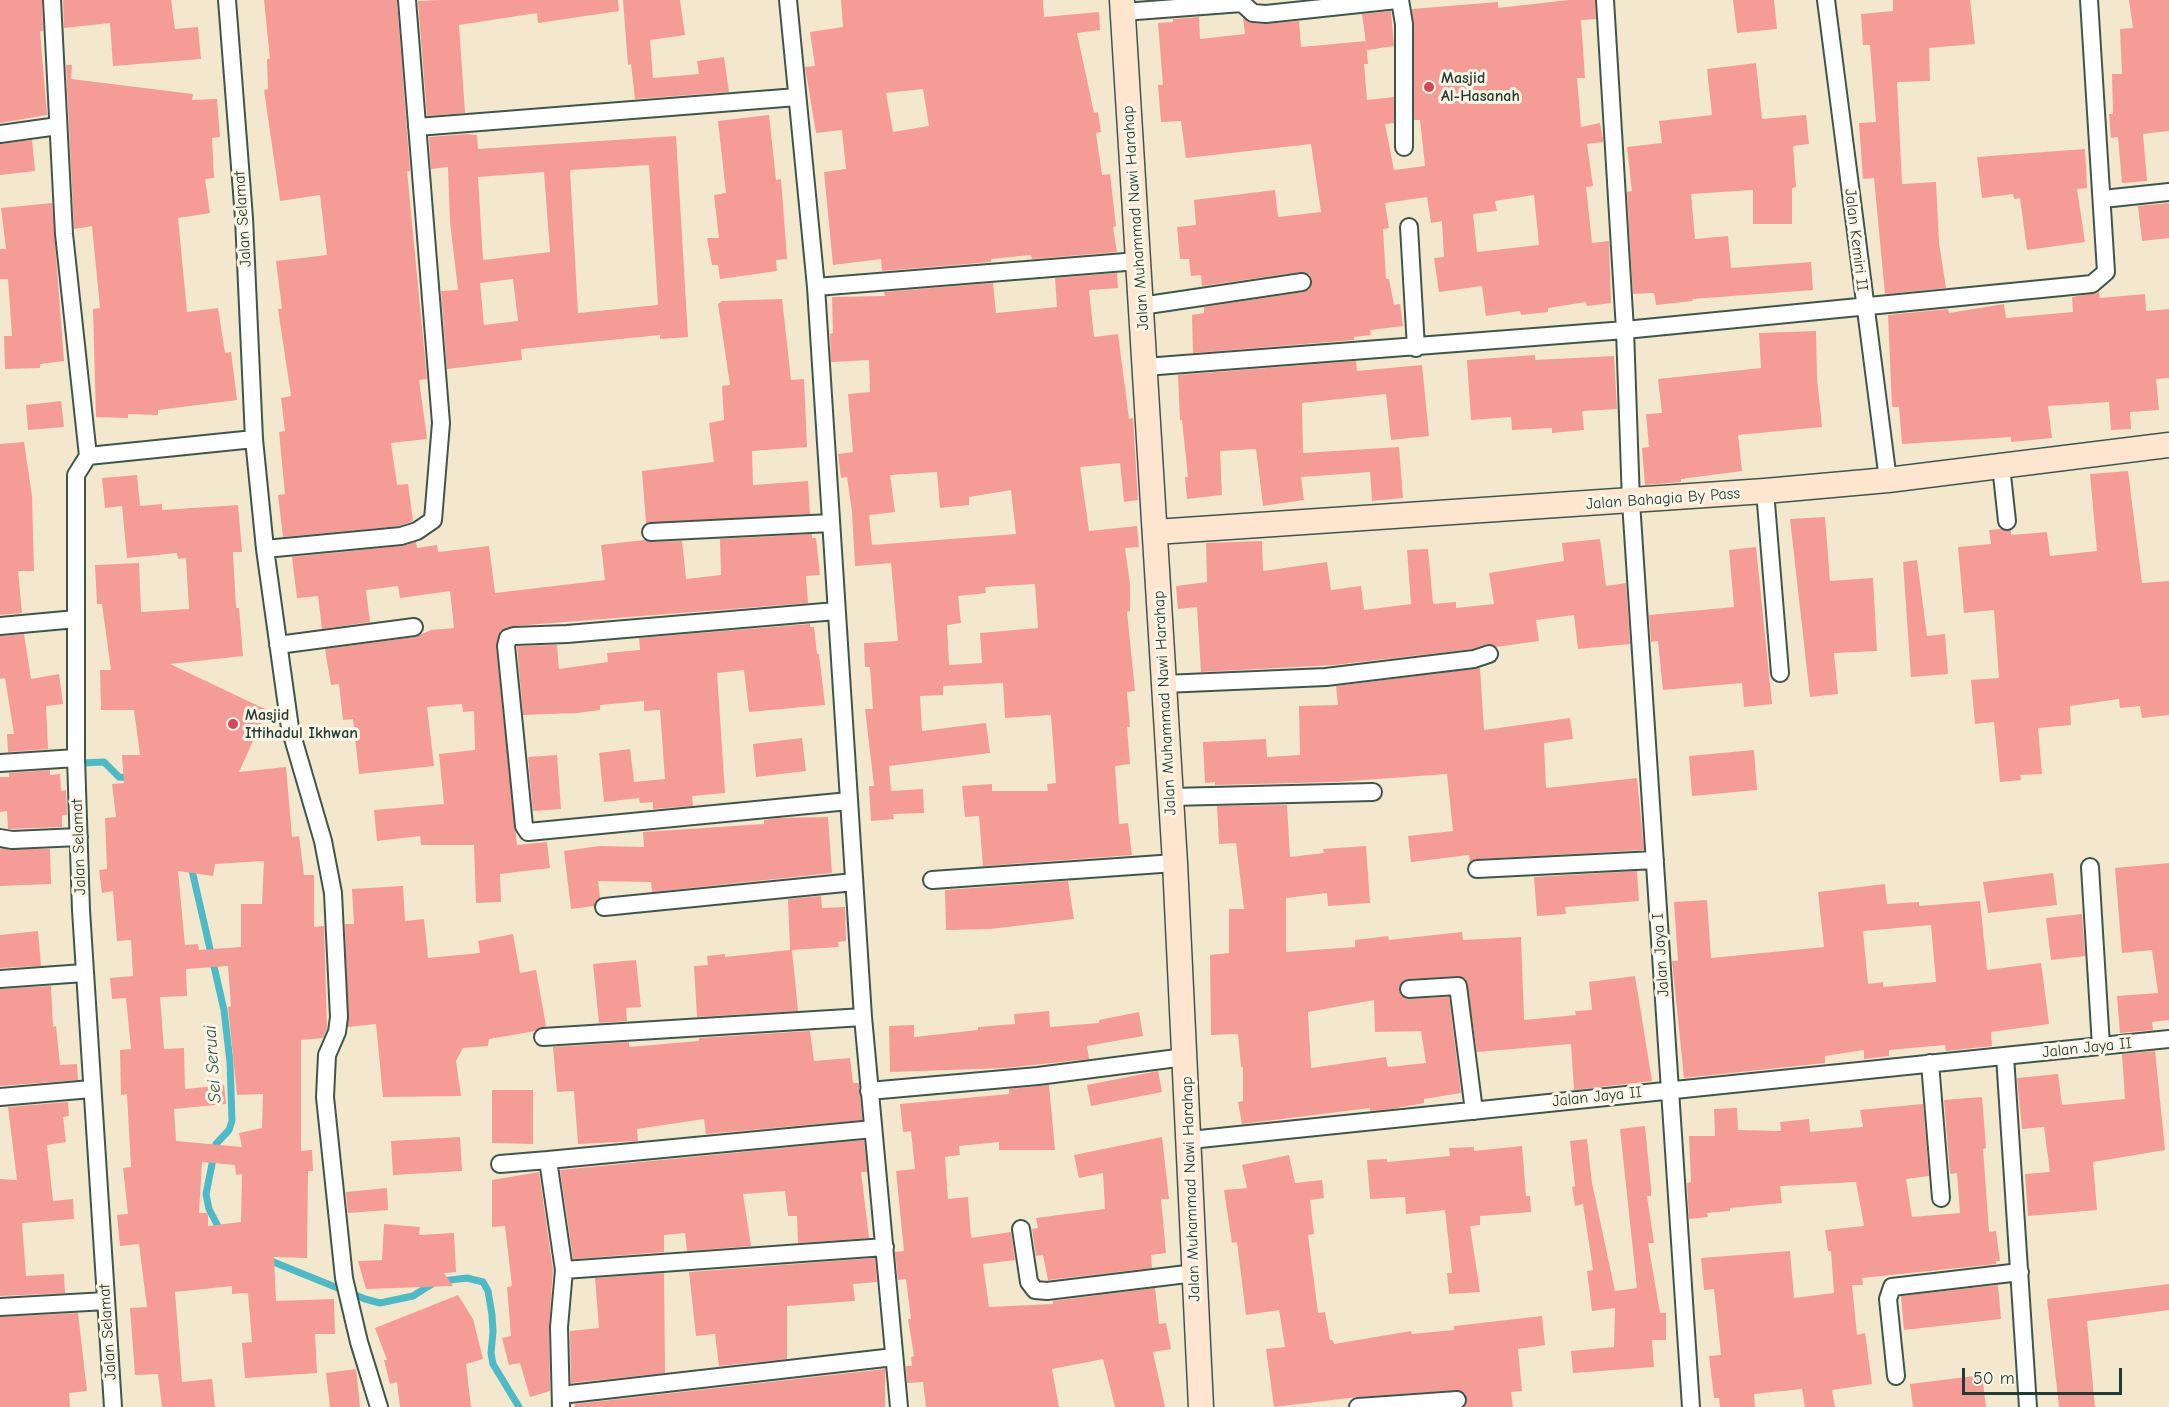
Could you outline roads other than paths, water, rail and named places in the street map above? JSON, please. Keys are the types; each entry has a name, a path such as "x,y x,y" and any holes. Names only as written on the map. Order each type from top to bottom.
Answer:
{"main road":[{"name":"Jalan Muhammad Nawi Harahap","path":"1123,6 1175,863 1201,1407"},
{"name":"Jalan Bahagia By Pass","path":"1155,532 1631,502 1765,491 1888,480 2169,445"}],"street":[{"path":"52,0 64,234 88,456 254,439"},
{"name":"Jalan Selamat","path":"227,0 244,218 254,439 264,549 290,728 323,841 333,893 339,1017 338,1032 327,1054 325,1097 344,1278 379,1407"},
{"path":"264,549 401,536 417,531 433,520 441,423 406,0"},
{"path":"788,0 816,287 863,1017 899,1407"},
{"path":"1123,6 1242,3 1253,13 1266,14 1399,0 1404,24 1404,147"},
{"name":"Jalan Jaya I","path":"1605,0 1625,330 1631,502 1691,1407"},
{"name":"Jalan Kemiri II","path":"1826,0 1888,480"},
{"path":"1145,367 1416,348 1625,330 2092,284 2106,272 2090,0"},
{"path":"417,127 797,97"},
{"path":"0,134 58,126"},
{"path":"2103,199 2169,192"},
{"path":"1409,227 1416,348"},
{"path":"816,287 1138,261"},
{"path":"1141,306 1302,282"},
{"name":"Jalan Selamat","path":"88,456 76,475 76,758 84,973 113,1407"},
{"path":"2001,466 2007,521"},
{"path":"1765,491 1780,673"},
{"path":"651,532 831,523"},
{"path":"836,610 567,634 514,636 506,641 506,658 524,826 528,832 849,801"},
{"path":"0,626 76,619"},
{"path":"278,645 414,627"},
{"path":"1164,684 1326,677 1474,659 1489,654"},
{"path":"0,763 76,758"},
{"path":"1171,797 1373,792"},
{"path":"0,838 12,840 79,837"},
{"path":"1477,869 1655,860"},
{"path":"932,880 1175,863"},
{"path":"2090,867 2101,1046"},
{"path":"604,907 854,882"},
{"path":"0,979 84,973"},
{"path":"1409,989 1458,986 1474,1111"},
{"path":"543,1037 863,1017"},
{"name":"Jalan Jaya II","path":"1190,1140 2169,1039"},
{"path":"2005,1056 2028,1407"},
{"path":"869,1091 1038,1076 1185,1057"},
{"path":"1930,1063 1941,1198"},
{"path":"0,1097 91,1089"},
{"path":"500,1164 873,1129"},
{"path":"548,1160 564,1270 559,1327 561,1401 894,1357"},
{"path":"1021,1229 1029,1282 1035,1290 1047,1291 1195,1273"},
{"path":"564,1270 885,1247"},
{"path":"1896,1376 1887,1299 1892,1287 2019,1272"},
{"path":"0,1307 106,1301"},
{"path":"1358,1407 1457,1401"}],"waterway":[{"name":"Sei Seruai","path":"82,763 104,762 119,777 131,778"},
{"name":"Sei Seruai","path":"191,866 224,1010 230,1062 232,1121 229,1130 216,1144 206,1194 209,1209 220,1230"},
{"name":"Sei Seruai","path":"266,1259 380,1303 413,1296 432,1284"},
{"name":"Sei Seruai","path":"442,1281 467,1278 483,1282 488,1291 492,1315 493,1364 519,1407"}],"place":[{"name":"Masjid Al-Hasanah","path":"1429,87"},
{"name":"Masjid Ittihadul Ikhwan","path":"233,724"}]}
